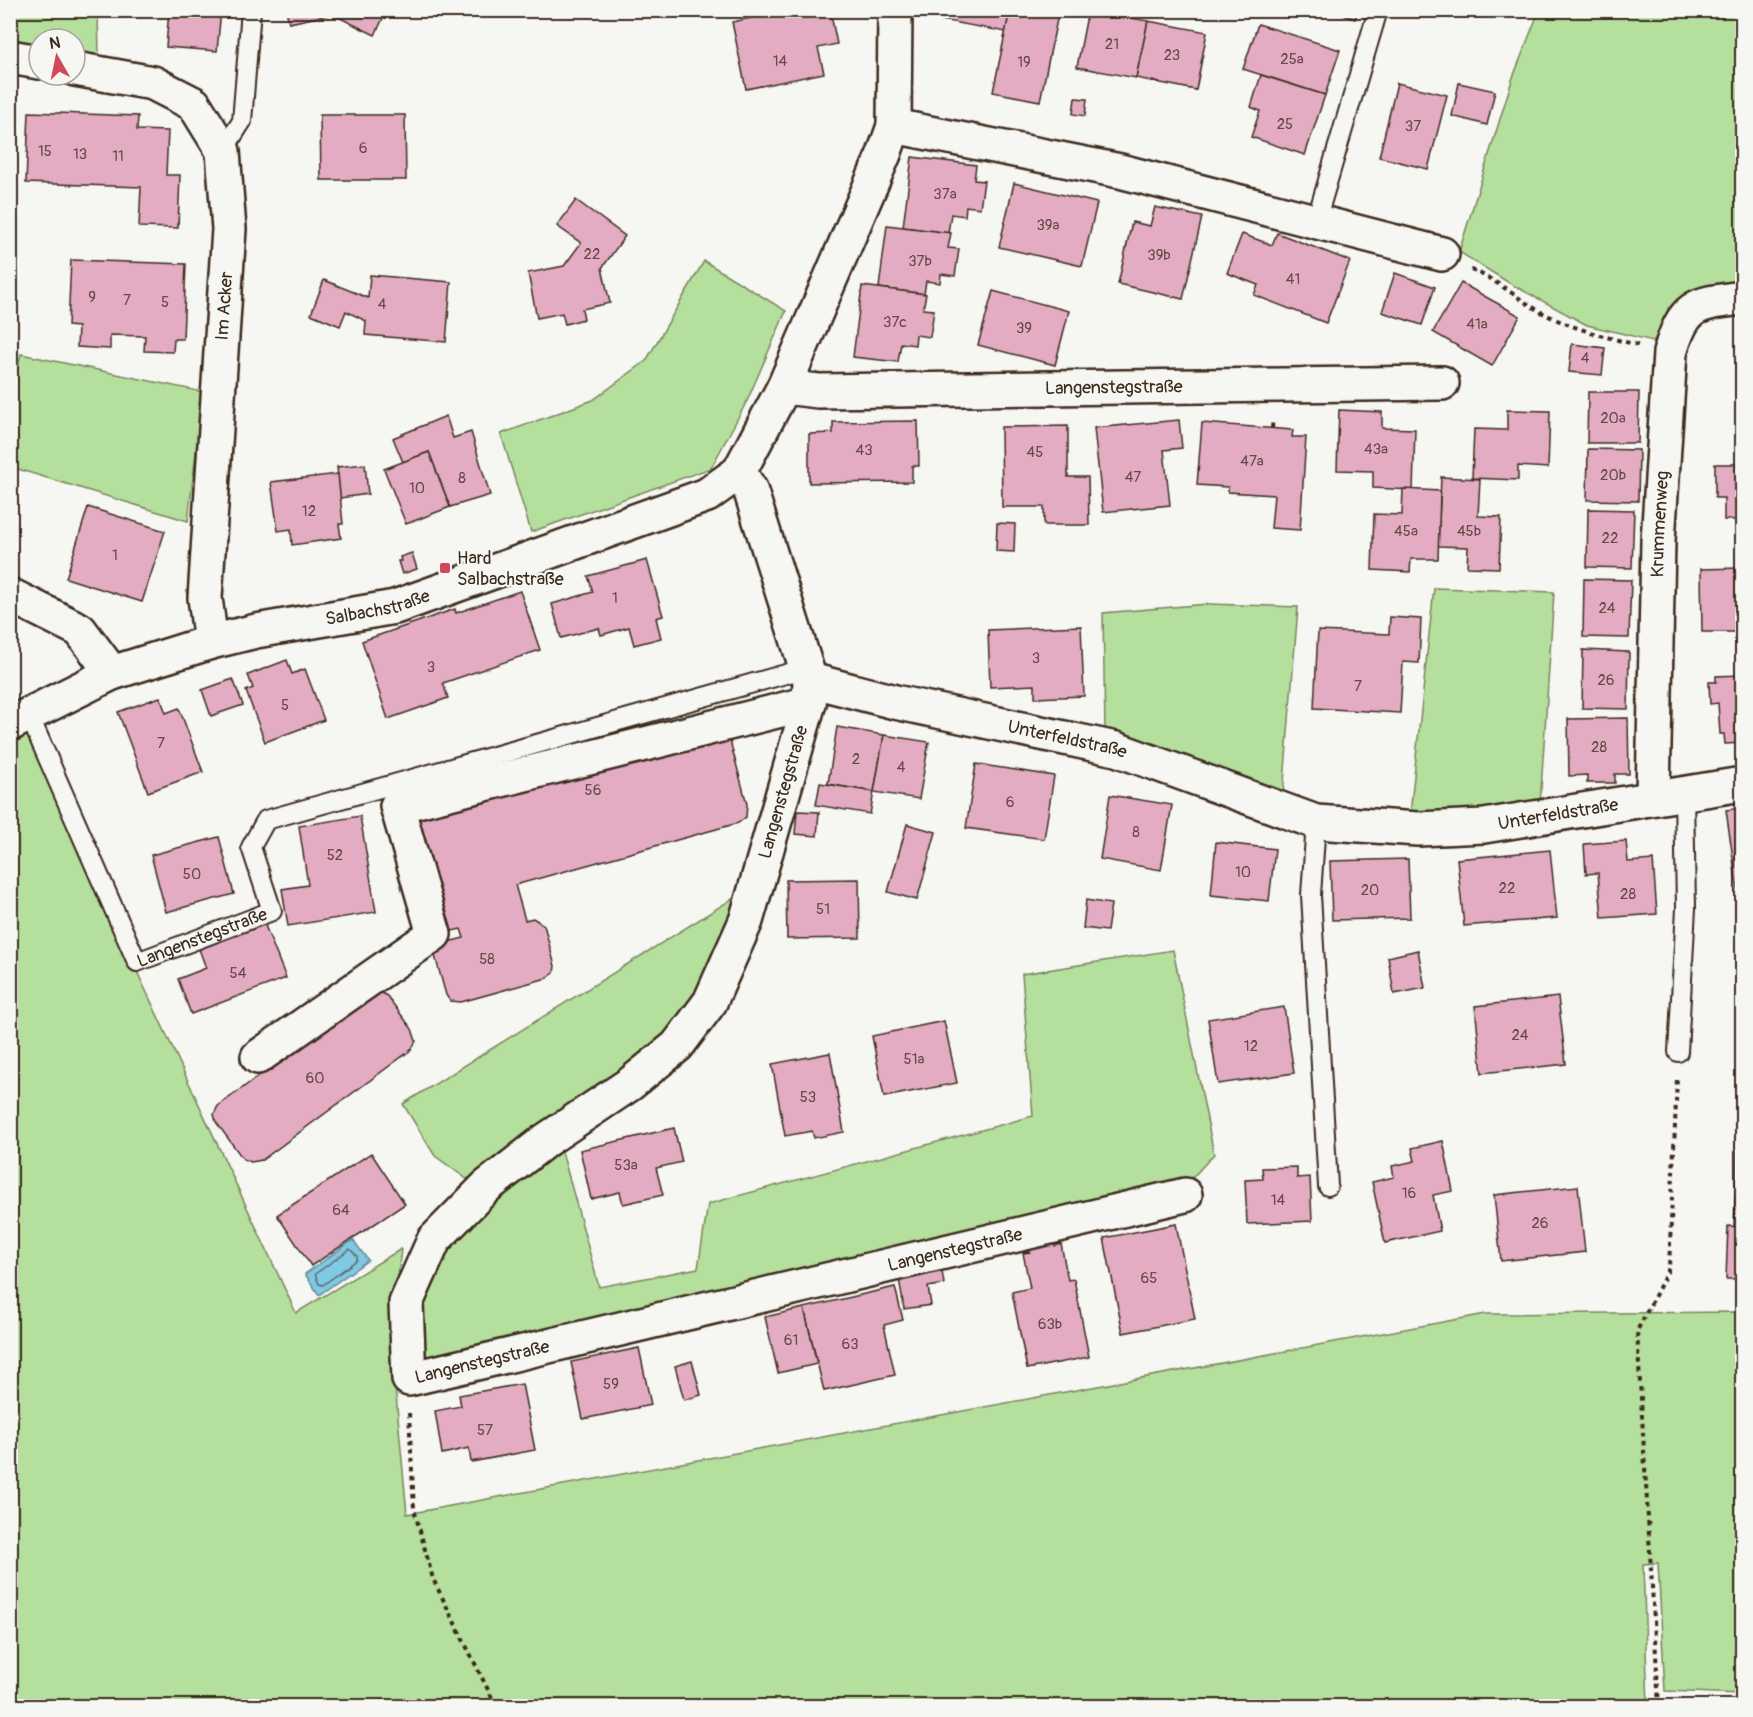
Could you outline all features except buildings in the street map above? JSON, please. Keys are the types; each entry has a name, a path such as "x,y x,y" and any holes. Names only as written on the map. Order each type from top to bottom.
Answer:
{"street":[{"path":"809,684 750,489 739,472 784,387 894,126 895,10"},
{"path":"10,57 27,60"},
{"name":"Im Acker","path":"87,71 153,83 194,104 223,151 229,229 205,598 211,642"},
{"path":"894,126 1120,171 1442,254"},
{"name":"Krummenweg","path":"1669,796 1658,541 1670,353 1677,327 1686,313 1710,302 1743,298"},
{"name":"Langenstegstraße","path":"784,387 818,391 1442,383"},
{"name":"Salbachstraße","path":"20,719 112,673 211,642 256,631 395,607 707,495 739,472"},
{"path":"10,595 80,630 112,673"},
{"name":"Langenstegstraße","path":"258,1057 434,934 397,807 809,684"},
{"name":"Langenstegstraße","path":"809,684 746,921 711,1002 677,1046 630,1084 546,1140 486,1187 434,1240 406,1303 409,1379 1185,1195"},
{"name":"Unterfeldstraße","path":"809,684 1116,749 1316,822 1418,829 1484,826 1564,815 1743,784"}],"lane":[{"path":"223,151 242,121 251,10"},
{"path":"1316,221 1378,10"},
{"name":"Langenstegstraße","path":"20,719 137,962 272,910 251,847 266,820 809,684"},
{"path":"1669,796 1686,908 1678,1052"},
{"path":"1316,822 1311,895 1328,1186"}],"path":[{"path":"1442,254 1456,265 1482,274 1537,310 1573,326 1670,353"},
{"path":"1659,1707 1637,1331 1669,1268 1678,1052"},
{"path":"409,1379 414,1509 430,1569 496,1707"}],"green space":[{"path":"11,11 98,11 99,56 87,54 87,27 27,27 27,45 11,43"},
{"path":"1539,11 1742,11 1742,289 1702,292 1668,308 1664,327 1653,341 1587,325 1511,284 1459,252 1512,80"},
{"path":"704,261 786,311 747,401 711,468 531,532 501,434 593,400 646,361"},
{"path":"21,354 203,392 188,521 11,467 11,394"},
{"path":"1434,588 1554,592 1540,804 1479,813 1410,814"},
{"path":"1208,604 1298,607 1283,795 1105,732 1103,613"},
{"path":"26,733 296,1313 401,1249 391,1342 407,1514 1486,1314 1742,1312 1742,1694 1665,1691 1658,1563 1643,1564 1648,1706 11,1706 10,740"},
{"path":"740,894 689,1018 613,1082 508,1155 467,1179 435,1156 403,1104"},
{"path":"1173,950 1214,1154 1193,1177 476,1352 428,1357 418,1340 420,1299 444,1251 483,1206 561,1148 599,1287 698,1268 708,1204 1033,1116 1022,974"}],"water":[{"path":"353,1240 368,1260 319,1295 305,1274"}],"place":[{"name":"Hard Salbachstraße","path":"445,568"}]}
